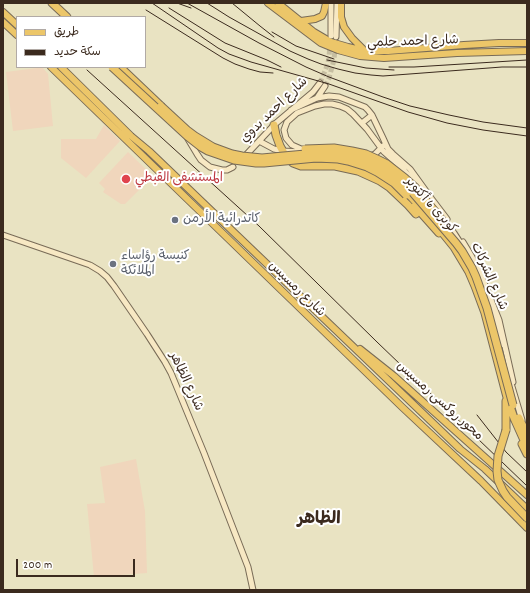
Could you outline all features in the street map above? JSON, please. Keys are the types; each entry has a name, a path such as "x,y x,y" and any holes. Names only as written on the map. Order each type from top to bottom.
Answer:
{"highway":[{"path":"45,3 59,16"},
{"path":"52,3 66,16"},
{"name":"كوبرى 6 أكتوبر","path":"113,68 163,116 193,142 215,153 228,158 264,163 316,158 348,161 367,167 385,177 402,190 462,251 476,277 487,308 513,405 527,434"},
{"path":"121,70 126,78 184,132 203,146 216,153 230,158 256,162 332,156 353,159 383,172 412,197 454,247 469,272 485,314 508,401 516,424 527,446"},
{"name":"كوبرى 6 أكتوبر","path":"121,70 187,130 213,147 232,154 252,157 273,157 327,152 349,155 379,166 397,178 413,193 445,235 475,293 513,425 527,454"},
{"path":"274,125 282,151 292,163 301,166 335,166 369,175 389,187 408,204 432,232 438,236 445,235 447,229 435,211 415,187 387,164 366,154 352,151 334,148 305,149"},
{"path":"506,401 506,430 498,456 497,471 501,485 507,497 527,518"}],"main road":[{"path":"49,3 63,16"},
{"name":"شارع احمد حلمي","path":"268,3 321,43 338,50 360,56 384,58 499,43 527,43"},
{"name":"شارع احمد حلمي","path":"278,3 314,32 331,42 365,51 457,49 527,50"},
{"path":"301,21 315,19 322,16 326,3"},
{"path":"331,3 333,37 337,3"},
{"path":"341,3 341,16 344,27 352,38 365,51"},
{"path":"3,12 16,24"},
{"path":"3,22 16,34"},
{"name":"شارع رمسيس","path":"51,68 502,502 527,528"},
{"name":"شارع رمسيس","path":"62,68 131,136 460,449 514,495 527,509"},
{"path":"121,70 184,130 197,154 206,164 214,169 222,170 228,170 233,167"},
{"name":"شارع احمد بدوي","path":"246,155 274,125 322,85 316,98"},
{"path":"292,110 316,98 329,96 339,97 365,107 368,110 372,115 362,123"},
{"name":"شارع الشركات","path":"305,149 292,145 286,138 284,130 287,122 298,113 306,109 324,104 332,104 347,109 353,114 383,146 416,176 454,228 477,266 499,320 514,388 527,427"},
{"name":"شارع الشركات","path":"372,115 387,155 408,173 454,233 474,267 493,313 507,372 527,431"},
{"path":"259,141 274,149 282,151 336,151 367,156 375,154 383,146"},
{"name":"شارع الظاهر","path":"3,235 90,265 107,277 121,296 171,373 248,567 253,590"},
{"path":"485,314 495,320"},
{"path":"488,326 490,322 495,320"},
{"name":"محور روكسى رمسيس","path":"334,329 394,376 527,495"},
{"path":"480,481 483,481 488,477 488,472"},
{"path":"502,502 506,495 514,495"}],"shaded area":[{"path":"43,68 48,74 53,126 13,131 6,72"},
{"path":"104,125 120,141 86,178 61,158 61,139 96,139"},
{"name":"المستشفى القبطي","path":"128,152 153,176 125,204 121,204 103,192 105,189 99,183"},
{"path":"136,459 145,511 147,573 94,577 87,504 105,503 100,467"}],"tunnel":[{"path":"325,86 334,60 336,37"},
{"path":"320,83 327,66 330,43"}],"railway":[{"path":"152,3 218,48 229,54 251,62 329,84 408,112 447,123 527,136"},
{"path":"177,3 191,8"},
{"path":"187,3 306,67 383,97 410,106 449,115 483,122 527,128"},
{"path":"207,3 290,51 321,64 355,73 383,76 502,67 527,67"},
{"path":"232,3 274,37"},
{"path":"169,8 225,43 281,67"},
{"path":"146,10 235,64 260,72 273,73"},
{"path":"272,32 296,46 334,59"},
{"path":"327,60 366,68 394,70"},
{"path":"389,67 414,67 527,60"},
{"path":"87,70 259,226 527,486"},
{"path":"477,415 506,452 527,472"}],"place":[{"name":"المستشفى القبطي","path":"126,179"},
{"name":"كاتدرائية الأرمن","path":"175,220"},
{"name":"كنيسة رؤاساء الملائكة","path":"113,264"}],"district":[{"name":"الظاهر","path":"319,521"}]}
